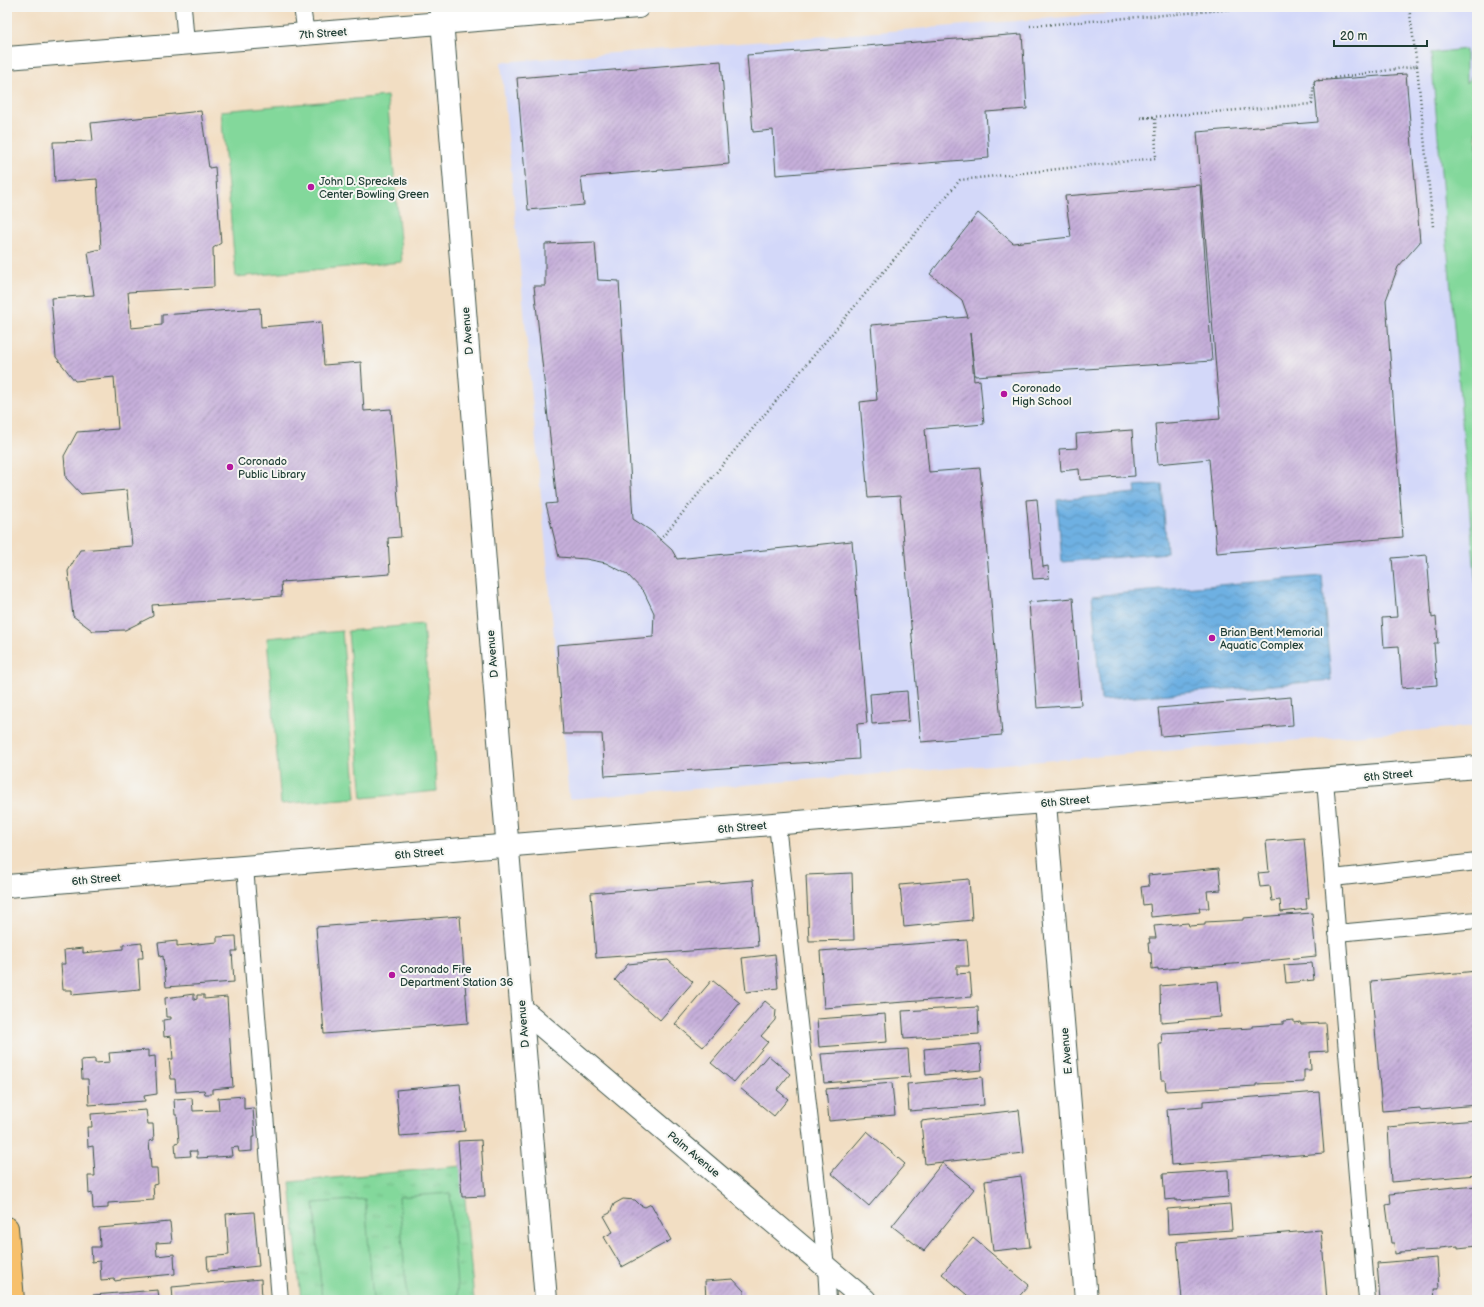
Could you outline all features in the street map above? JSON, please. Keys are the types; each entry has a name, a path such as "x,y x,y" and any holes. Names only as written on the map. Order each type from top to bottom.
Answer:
{"highway":[{"path":"7,1228 13,1300"}],"street":[{"name":"7th Street","path":"7,58 306,34 442,15 638,7"},
{"name":"D Avenue","path":"442,15 503,795 509,846 546,1300"},
{"name":"6th Street","path":"7,886 1477,767"},
{"name":"E Avenue","path":"1045,802 1086,1300"},
{"name":"Palm Avenue","path":"522,1009 865,1300"}],"lane":[{"path":"183,7 186,44"},
{"path":"302,7 306,34"},
{"path":"1325,780 1367,1300"},
{"path":"777,824 826,1267 828,1300"},
{"path":"1333,878 1477,862"},
{"path":"245,867 280,1300"},
{"path":"1337,933 1477,920"}],"path":[{"path":"1030,26 1260,7"},
{"path":"1409,7 1417,66 1433,227"},
{"path":"660,540 960,180 1156,158 1155,118 1139,118 1312,104 1314,81 1417,66"}],"shaded area":[{"name":"Coronado High School","path":"1191,7 1477,7 1477,726 569,799 501,62"}],"green space":[{"path":"1466,49 1466,83 1477,69 1477,598 1431,53"},
{"name":"John D. Spreckels Center Bowling Green","path":"387,96 402,262 236,277 221,111"},
{"path":"423,624 437,791 362,798 348,631"},
{"path":"342,631 356,798 281,804 267,638"},
{"path":"462,1166 474,1300 301,1300 290,1182"},
{"path":"450,1193 458,1300 407,1300 399,1197"},
{"path":"365,1199 373,1300 322,1300 314,1203"}],"water":[{"path":"1162,484 1167,553 1062,562 1057,500 1136,493 1135,486"},
{"name":"Brian Bent Memorial Aquatic Complex","path":"1322,576 1331,680 1101,700 1092,596"}],"building":[{"path":"1022,34 1027,109 986,112 989,158 776,175 773,130 753,132 747,55"},
{"path":"721,61 729,164 581,177 584,205 528,210 517,78"},
{"path":"1406,74 1420,242 1398,267 1386,300 1403,537 1217,553 1209,459 1158,464 1155,424 1220,419 1197,132 1318,122 1314,81"},
{"name":"Coronado Public Library","path":"201,111 209,168 215,167 221,243 213,248 214,287 128,292 131,328 162,325 162,315 260,308 261,327 321,322 324,365 361,362 364,411 391,409 401,537 388,538 390,574 281,582 282,596 152,605 153,616 125,630 93,631 73,616 68,571 80,550 132,546 127,490 81,494 66,478 64,456 77,432 118,429 114,377 75,381 56,357 51,298 94,295 88,252 101,249 97,179 55,182 53,142 93,141 91,123"},
{"path":"1200,185 1212,361 975,376 970,333 974,381 980,380 984,424 925,429 929,472 980,468 1002,735 921,742 900,496 868,498 860,402 877,400 871,325 968,317 962,300 930,274 978,213 1013,243 1071,237 1065,196"},
{"path":"595,242 598,280 619,281 633,519 651,531 672,550 677,559 852,541 867,723 857,724 859,759 605,776 602,734 563,734 557,645 653,637 654,613 644,592 627,574 606,563 586,559 559,557 546,504 557,503 534,286 545,286 545,244"},
{"path":"1132,430 1135,476 1080,480 1079,469 1061,471 1059,449 1077,448 1076,434"},
{"path":"1037,499 1043,567 1048,566 1049,578 1033,579 1026,500"},
{"path":"1427,555 1432,618 1436,617 1438,643 1434,643 1437,685 1402,688 1399,646 1384,647 1382,618 1397,617 1392,558"},
{"path":"1073,598 1081,705 1037,708 1029,602"},
{"path":"907,691 909,721 872,724 870,694"},
{"path":"1291,697 1293,725 1161,736 1158,708"},
{"path":"1304,838 1309,898 1306,898 1307,909 1281,912 1280,900 1272,901 1270,886 1260,887 1258,873 1269,872 1266,841"},
{"path":"1219,868 1221,890 1207,891 1209,908 1199,908 1200,912 1151,917 1150,904 1143,905 1141,887 1149,886 1148,875"},
{"path":"852,873 854,940 809,941 806,875"},
{"path":"969,879 972,920 904,927 900,885"},
{"path":"753,880 758,946 596,958 591,893"},
{"path":"1312,913 1316,956 1247,963 1191,966 1158,970 1158,968 1152,969 1151,953 1149,953 1148,943 1150,943 1149,938 1156,938 1154,926 1188,923 1189,926 1205,925 1205,922"},
{"name":"Coronado Fire Department Station 36","path":"460,916 468,1023 324,1034 316,927"},
{"path":"236,936 237,951 232,951 234,982 166,987 163,956 160,957 158,943 177,941 177,946 217,942 217,937"},
{"path":"967,940 969,966 957,966 957,974 970,973 972,997 824,1008 820,951"},
{"path":"142,943 143,958 138,958 140,989 72,995 72,990 63,990 61,964 65,964 64,950 83,948 83,953 123,949 123,945"},
{"path":"775,954 778,988 746,992 742,958"},
{"path":"668,960 693,982 660,1020 615,980 628,964"},
{"path":"1312,963 1314,980 1286,983 1284,965"},
{"path":"1477,971 1477,1105 1420,1110 1420,1108 1382,1111 1371,981"},
{"path":"712,980 740,1003 703,1047 675,1024"},
{"path":"1218,981 1221,1017 1161,1022 1160,986"},
{"path":"194,994 194,1000 197,999 197,995 204,995 204,999 227,997 233,1087 212,1089 212,1094 205,1094 204,1090 176,1092 175,1079 171,1079 169,1059 173,1059 171,1036 164,1037 163,1020 171,1019 171,1017 166,1017 165,998"},
{"path":"765,1001 776,1010 775,1020 761,1036 768,1042 734,1082 711,1063"},
{"path":"978,1007 979,1034 904,1039 902,1011"},
{"path":"885,1014 887,1042 819,1047 817,1019"},
{"path":"1294,1020 1294,1023 1300,1022 1301,1024 1326,1023 1328,1051 1310,1052 1311,1070 1304,1070 1304,1082 1166,1091 1165,1080 1161,1080 1159,1044 1162,1044 1161,1033 1252,1028 1252,1026 1283,1024 1283,1021"},
{"path":"980,1044 982,1070 926,1075 924,1049"},
{"path":"908,1049 910,1077 824,1083 821,1054"},
{"path":"148,1050 148,1057 155,1056 157,1094 144,1096 145,1101 89,1105 88,1079 82,1079 81,1060 95,1059 95,1063 110,1062 109,1053"},
{"path":"768,1055 790,1074 777,1090 788,1099 774,1116 740,1088"},
{"path":"982,1077 984,1105 909,1111 907,1084"},
{"path":"892,1083 895,1115 829,1121 826,1089"},
{"path":"460,1084 465,1131 400,1136 396,1090"},
{"path":"1319,1092 1324,1153 1171,1165 1167,1109 1203,1106 1203,1101"},
{"path":"244,1096 244,1109 253,1108 255,1137 252,1137 252,1151 239,1152 238,1147 231,1148 232,1156 197,1158 197,1151 190,1151 191,1156 176,1157 175,1143 179,1142 174,1099 192,1098 193,1111 219,1110 218,1098"},
{"path":"146,1110 148,1124 153,1124 154,1140 149,1141 151,1168 157,1168 158,1184 153,1185 154,1200 108,1203 108,1208 93,1209 92,1193 89,1194 88,1176 95,1176 93,1146 88,1147 87,1127 92,1127 91,1114"},
{"path":"1019,1110 1024,1153 925,1164 921,1121"},
{"path":"1477,1120 1477,1175 1391,1182 1388,1127"},
{"path":"867,1131 905,1164 869,1206 831,1173"},
{"path":"481,1140 485,1196 462,1197 458,1141"},
{"path":"942,1163 974,1189 924,1251 892,1226"},
{"path":"1228,1170 1229,1197 1176,1201 1176,1199 1165,1200 1163,1174"},
{"path":"1021,1176 1030,1247 993,1251 985,1181"},
{"path":"1477,1186 1477,1246 1458,1248 1458,1246 1440,1248 1440,1250 1400,1252 1395,1254 1394,1243 1391,1243 1386,1205 1391,1204 1390,1194"},
{"path":"623,1199 635,1200 640,1205 645,1207 651,1204 671,1240 622,1267 604,1237 613,1232 604,1216 610,1213 614,1204"},
{"path":"1230,1204 1232,1230 1168,1234 1167,1209"},
{"path":"254,1212 259,1266 208,1271 207,1257 229,1255 226,1214"},
{"path":"170,1222 172,1242 156,1243 157,1256 174,1254 175,1274 121,1279 115,1281 114,1279 101,1280 100,1261 92,1262 91,1247 100,1247 99,1228"},
{"path":"1321,1230 1327,1300 1182,1300 1177,1242"},
{"path":"973,1238 1029,1285 1016,1300 973,1300 942,1274"},
{"path":"1437,1258 1439,1289 1434,1289 1435,1300 1380,1300 1377,1263"},
{"path":"261,1279 262,1300 173,1300 172,1287"},
{"path":"733,1279 744,1291 744,1300 706,1300 705,1281"},
{"path":"158,1290 159,1300 94,1300 93,1295"}],"place":[{"name":"John D. Spreckels Center Bowling Green","path":"311,187"},
{"name":"Coronado High School","path":"1004,394"},
{"name":"Coronado Public Library","path":"230,467"},
{"name":"Brian Bent Memorial Aquatic Complex","path":"1212,638"},
{"name":"Coronado Fire Department Station 36","path":"392,975"}]}
